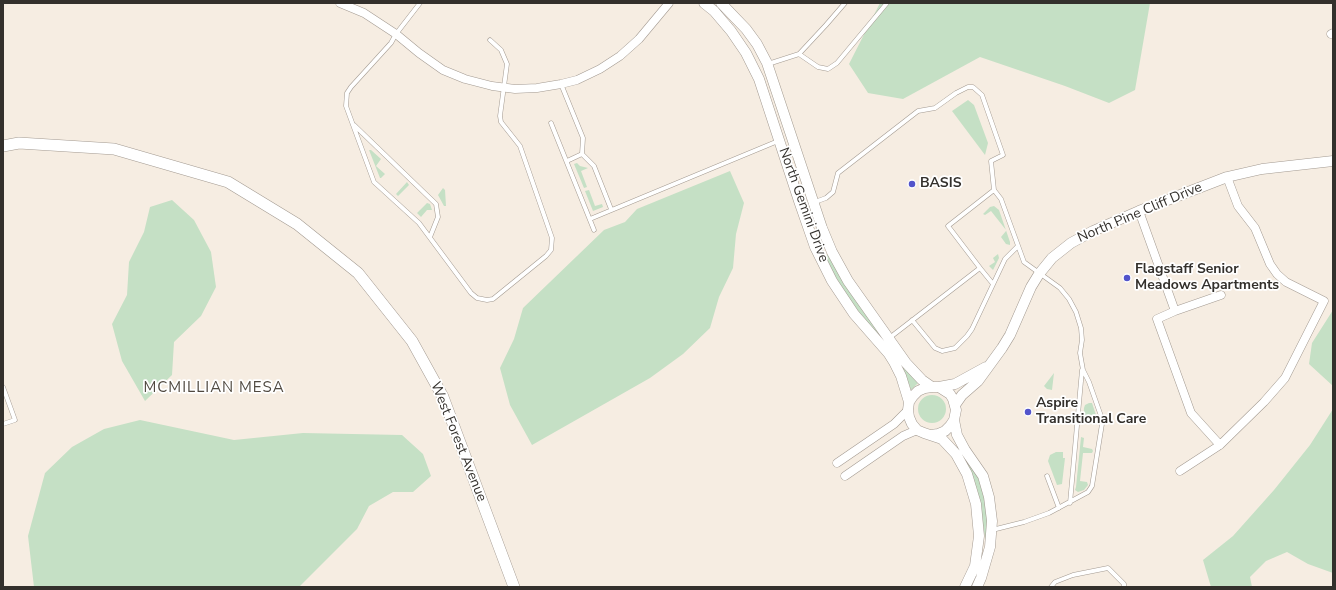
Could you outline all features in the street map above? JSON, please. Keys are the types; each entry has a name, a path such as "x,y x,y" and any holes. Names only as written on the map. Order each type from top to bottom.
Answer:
{"main road":[{"name":"West Forest Avenue","path":"3,146 19,143 114,149 228,182 297,224 358,273 412,341 443,397 514,587"}],"street":[{"path":"340,3 364,13 396,34 443,70 465,79 492,86 516,89 537,88 561,84 577,80 600,69 620,56 639,39 669,3"},
{"name":"North Gemini Drive","path":"704,3 714,11 731,31 746,53 759,78 810,232 823,264 832,281 854,314 889,354 894,362 901,376 909,406 909,417 917,430"},
{"name":"North Gemini Drive","path":"721,3 757,44 767,64 784,111 812,203 832,252 848,281 906,363 922,380 950,394 955,405"},
{"name":"North Pine Cliff Drive","path":"955,405 978,381 1010,335 1031,287 1039,274 1052,258 1071,243 1093,231 1139,211 1227,177 1262,169 1333,161"},
{"path":"1180,471 1220,445 1264,402 1285,378 1324,301 1286,282 1277,274 1270,264 1255,228 1238,206 1227,177"},
{"path":"1139,211 1175,311"},
{"path":"1220,295 1157,319 1191,413 1220,445"},
{"name":"North Pine Cliff Drive","path":"935,387 955,384 988,366"},
{"path":"837,463 894,424 909,406 913,396 918,391 925,388 935,387"},
{"path":"931,435 945,431 950,426 956,415 955,405"},
{"path":"954,420 957,435 982,476 989,497 992,521 990,548 977,587"},
{"path":"844,476 903,436 917,430 942,439 956,454 967,474 976,504 979,536 975,566 965,587"}],"lane":[{"path":"420,3 396,34 391,44 351,87 347,93 346,106 374,182 419,223 471,293 481,300 494,299 546,256 551,250 552,238 520,146 501,122 500,116 507,64 501,50 490,40"},
{"path":"767,64 799,54 845,3"},
{"path":"799,54 818,67 828,70 837,63 886,3"},
{"path":"561,84 583,138 582,154 594,166 611,209"},
{"path":"812,203 826,198 833,192 838,173 918,111 935,108 956,93 968,87 973,87 982,94 1003,155 991,161 994,190 1001,199 1024,262 1060,288 1069,299 1076,312 1081,328 1082,340 1080,353 1082,370 1070,503"},
{"path":"551,123 594,230"},
{"path":"352,124 436,204 438,217 430,237"},
{"path":"590,218 779,140"},
{"path":"566,161 582,154"},
{"path":"993,284 948,226 994,190"},
{"path":"912,320 935,348 942,351 955,348 972,329 1005,259 1018,246"},
{"path":"888,338 980,268"},
{"path":"991,531 1049,513 1088,492 1092,486 1102,424 1094,395 1082,370"},
{"path":"3,387 15,420 3,424"},
{"path":"1047,476 1059,508"},
{"path":"1051,587 1055,582 1073,575 1108,568 1124,584 1124,587"}],"green space":[{"path":"880,3 1150,3 1135,90 1109,103 1065,86 980,57 903,99 868,93 849,64"},
{"path":"968,100 974,105 988,143 985,155 952,111"},
{"path":"369,150 381,159 376,166 385,174 381,178 380,178"},
{"path":"577,163 580,166 588,168 581,171 587,187 584,188 574,164"},
{"path":"730,171 744,203 736,234 733,268 719,297 710,328 683,354 650,378 532,445 510,405 500,368 514,339 523,308 604,230 625,222 637,209"},
{"path":"407,182 409,185 398,196 396,194"},
{"path":"443,188 445,190 446,206 444,206 438,195"},
{"path":"589,190 595,206 602,204 603,207 593,211 585,191"},
{"path":"172,200 194,220 211,252 216,287 201,316 174,342 172,375 145,401 122,361 112,324 127,295 129,262 144,232 150,207"},
{"path":"427,203 430,204 432,210 427,210 421,217 417,213"},
{"path":"994,206 999,210 1006,230 991,211 985,215 983,214 990,207"},
{"path":"1006,230 1010,245 1006,244 1001,237"},
{"path":"998,254 999,258 993,270 989,266 995,262 993,258"},
{"path":"827,255 918,383 911,390 902,366 895,355 849,301 824,256"},
{"path":"1333,310 1333,386 1309,364 1312,343"},
{"path":"1054,373 1052,390 1047,389 1044,386"},
{"path":"932,395 942,399 946,409 942,419 932,423 922,419 918,409 922,399"},
{"path":"1092,403 1096,415 1087,415 1086,423 1083,423 1084,408 1085,405"},
{"path":"1333,409 1333,573 1308,564 1287,552 1266,561 1250,577 1252,587 1211,587 1203,560 1233,536 1274,490 1310,445"},
{"path":"140,420 234,440 303,433 402,435 423,454 431,476 413,492 393,492 369,506 357,529 299,587 34,587 28,536 45,473 72,447 104,429"},
{"path":"1081,437 1084,438 1083,447 1092,449 1093,451 1092,453 1083,453 1080,481 1087,482 1088,485 1084,490 1078,492 1075,490"},
{"path":"958,447 975,468 989,509 986,543 977,490 970,470"},
{"path":"1056,452 1063,452 1063,458 1065,458 1062,484 1057,485 1048,461 1050,455"}],"place":[{"name":"BASIS","path":"912,184"},
{"name":"Flagstaff Senior Meadows Apartments","path":"1127,278"},
{"name":"Aspire Transitional Care","path":"1028,412"}],"district":[{"name":"MCMILLIAN MESA","path":"214,388"}]}
